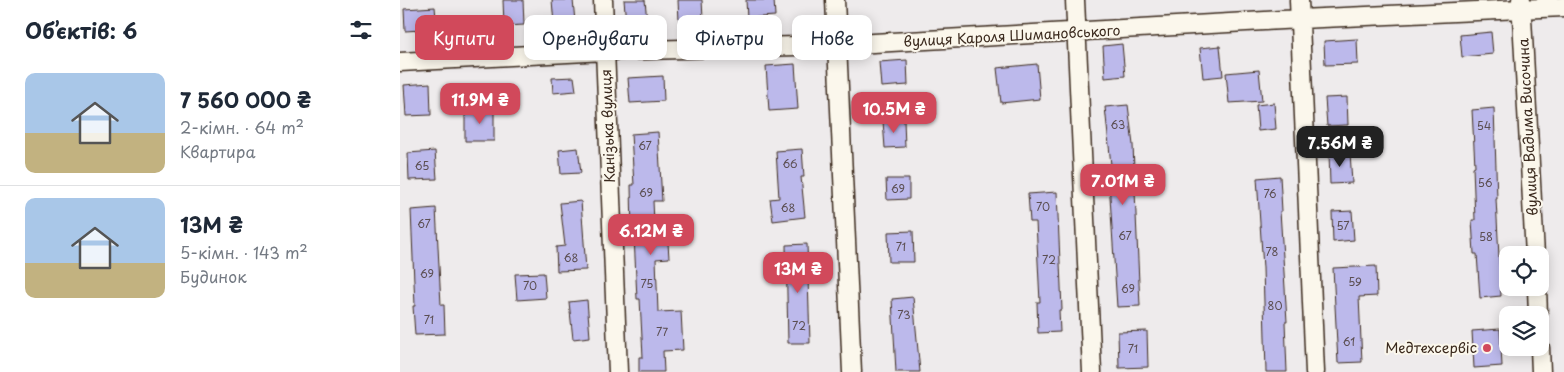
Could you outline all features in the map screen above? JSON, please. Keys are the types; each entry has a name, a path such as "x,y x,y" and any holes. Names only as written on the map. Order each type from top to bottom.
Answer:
{"street":[{"name":"Канізька вулиця","path":"603,0 604,15"},
{"path":"835,0 836,15"},
{"path":"1075,0 1092,372"},
{"path":"1299,0 1315,372"},
{"name":"вулиця Кароля Шимановського","path":"872,44 1522,4 1564,7"},
{"name":"вулиця Вадима Височина","path":"1522,4 1535,246"},
{"name":"вулиця Кароля Шимановського","path":"667,50 792,47"},
{"name":"вулиця Кароля Шимановського","path":"400,62 524,55"},
{"name":"Канізька вулиця","path":"605,60 618,372"},
{"path":"839,60 852,372"},
{"path":"1540,356 1541,372"}],"building":[{"path":"503,0 523,0 524,25 514,26 514,15 504,15"},
{"path":"552,0 573,0 574,15 553,15"},
{"path":"624,0 645,0 646,15 625,15"},
{"path":"678,0 702,0 703,15 679,15"},
{"path":"746,0 774,0 775,15 747,15"},
{"path":"435,7 436,15 415,15 415,30 405,31 404,9"},
{"path":"1491,32 1493,54 1462,57 1460,35"},
{"path":"1357,39 1358,64 1325,65 1324,41"},
{"path":"1122,44 1125,76 1105,78 1103,46"},
{"path":"1220,46 1223,76 1203,78 1200,48"},
{"path":"907,60 908,85 881,87 879,62"},
{"path":"795,64 798,109 769,111 766,66"},
{"path":"1037,64 1040,99 1001,103 997,68"},
{"path":"1259,70 1262,101 1229,103 1226,73"},
{"path":"663,76 664,101 630,103 628,78"},
{"path":"574,77 576,91 553,93 552,78"},
{"path":"430,83 431,115 406,116 404,85"},
{"path":"1347,97 1348,125 1327,126 1325,98"},
{"path":"1274,103 1276,129 1258,131 1256,105"},
{"path":"1128,105 1133,145 1140,306 1117,307 1108,165 1111,165 1105,107"},
{"path":"1494,108 1499,296 1501,296 1480,298 1477,254 1474,254 1472,220 1475,220 1473,167 1475,166 1472,110"},
{"path":"494,109 494,141 465,141 465,110"},
{"path":"904,120 905,147 885,148 883,121"},
{"path":"658,132 662,201 653,201 655,244 668,243 669,258 656,259 658,312 681,311 683,350 663,351 664,372 639,372 639,357 643,357 640,299 637,299 634,236 632,236 631,185 634,185 631,134"},
{"path":"578,148 581,173 561,174 559,150"},
{"path":"802,149 804,177 801,177 805,217 773,221 770,199 779,198 776,151"},
{"path":"435,151 437,179 409,180 408,153"},
{"path":"1350,152 1352,183 1330,184 1329,153"},
{"path":"1280,176 1282,211 1280,211 1287,322 1285,322 1287,372 1266,372 1263,268 1257,178"},
{"path":"886,179 909,179 909,199 887,200"},
{"path":"1057,192 1062,310 1059,310 1060,332 1038,333 1037,302 1040,302 1036,222 1030,222 1028,194"},
{"path":"581,201 586,270 557,271 556,247 565,246 560,203"},
{"path":"436,208 441,305 444,305 445,334 415,335 411,210"},
{"path":"1352,211 1354,240 1333,242 1332,212"},
{"path":"913,231 914,262 889,262 888,232"},
{"path":"807,244 810,343 788,343 786,245"},
{"path":"1376,266 1377,296 1359,297 1362,362 1338,363 1333,268"},
{"path":"544,273 546,298 517,300 515,274"},
{"path":"913,297 920,372 896,372 892,299"},
{"path":"587,300 590,337 573,339 569,302"},
{"name":"Медтехсервіс","path":"1499,329 1499,356 1501,356 1502,366 1474,368 1472,331"},
{"path":"1147,331 1148,367 1119,368 1118,332"}],"place":[{"name":"Медтехсервіс","path":"1487,348"}]}
